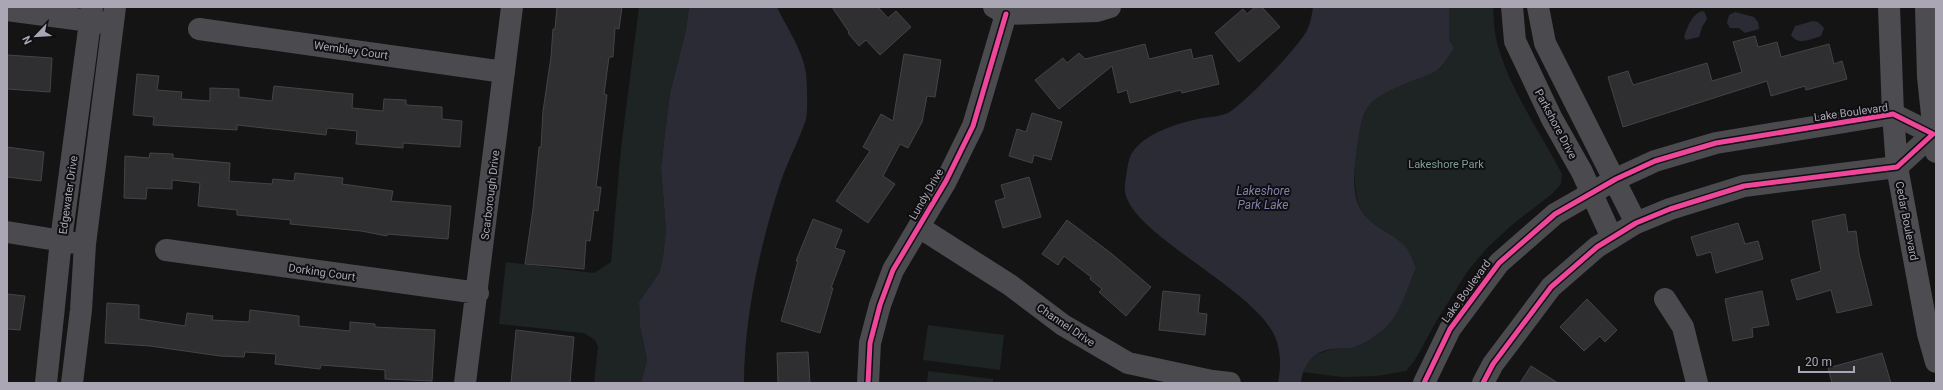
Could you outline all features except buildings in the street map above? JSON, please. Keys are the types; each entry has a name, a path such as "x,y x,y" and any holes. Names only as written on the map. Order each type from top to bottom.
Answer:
{"main road":[{"name":"Cedar Boulevard","path":"1888,7 1897,167 1928,334 1936,362"},
{"path":"1926,7 1928,77 1935,143"}],"street":[{"name":"Scarborough Drive","path":"466,383 512,7"},
{"path":"1000,11 1097,11 1110,7"},
{"name":"Parkshore Drive","path":"1512,7 1515,40 1552,119 1582,172 1612,238"},
{"path":"1538,7 1545,43 1616,179 1636,223"},
{"path":"7,10 114,16 85,244 81,310 72,383"},
{"name":"Lundy Drive","path":"868,383 870,343 880,305 893,270 946,181 973,126 1000,11"},
{"name":"Edgewater Drive","path":"46,383 61,240 91,14"},
{"name":"Wembley Court","path":"199,29 504,72"},
{"name":"Lake Boulevard","path":"1424,383 1450,329 1499,263 1556,214 1616,179 1655,162 1716,142 1893,114 1935,143"},
{"path":"1483,383 1493,364 1550,287 1597,247 1636,223 1670,210 1744,186 1897,167 1935,143"},
{"name":"Channel Drive","path":"919,227 1010,285 1064,325 1128,363 1221,382"},
{"path":"7,232 85,244"},
{"name":"Dorking Court","path":"166,250 478,293"},
{"path":"1665,298 1683,327 1697,383"}],"green space":[{"path":"639,7 689,7 686,30 670,93 661,168 666,230 663,257 659,273 639,302 640,326 647,360 641,383 594,383 598,347 595,340 584,333 499,324 506,262 594,273 611,262 621,148"},
{"name":"Lakeshore Park","path":"1449,7 1493,7 1494,27 1498,46 1504,63 1518,96 1562,174 1561,184 1552,194 1513,224 1486,249 1467,272 1437,320 1415,360 1406,371 1377,376 1342,377 1302,372 1310,360 1322,352 1350,348 1412,278 1416,269 1403,245 1393,236 1367,218 1363,213 1358,203 1356,189 1355,155 1362,122 1367,109 1374,100 1397,86 1440,69 1444,64 1454,48 1449,39"},
{"path":"928,325 1004,335 1000,370 923,360"},
{"path":"928,371 993,379 993,383 927,383"}],"water":[{"path":"689,7 777,7 798,47 806,73 807,115 780,184 766,232 754,282 747,333 744,383 641,383 647,360 640,326 639,302 659,273 663,257 666,230 661,168 670,93 686,30"},
{"name":"Lakeshore Park Lake","path":"1313,7 1449,7 1449,39 1454,48 1439,69 1398,87 1376,99 1365,113 1361,124 1354,175 1357,202 1369,220 1404,245 1410,254 1416,269 1400,308 1385,328 1355,347 1320,352 1307,364 1301,383 1278,383 1280,366 1279,350 1276,339 1264,320 1244,300 1165,240 1143,221 1129,202 1125,185 1129,159 1132,153 1145,140 1162,130 1180,124 1228,113 1246,99 1284,60 1304,36 1310,23"},
{"path":"1703,11 1707,19 1702,27 1699,37 1686,40 1684,37 1690,21 1699,12"},
{"path":"1735,12 1754,17 1758,22 1759,29 1745,33 1739,28 1730,28 1727,23 1729,15"},
{"path":"1813,21 1818,22 1824,28 1821,36 1801,41 1797,40 1791,35 1795,26"}],"cycle path":[{"path":"868,383 870,343 880,305 893,270 946,181 973,126 1006,14"},
{"path":"1424,383 1450,329 1499,263 1555,214 1616,179 1655,161 1716,143 1893,114 1933,134 1897,167 1744,186 1670,209 1636,223 1597,247 1551,287 1493,364 1483,383"}]}
